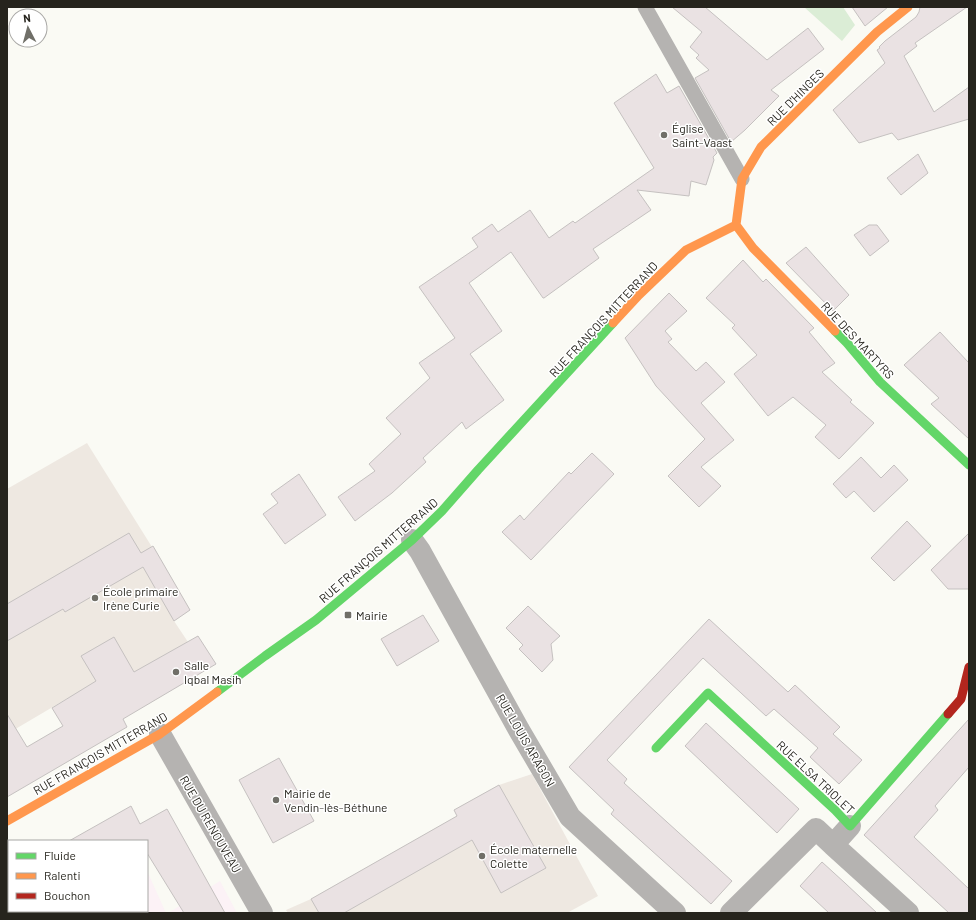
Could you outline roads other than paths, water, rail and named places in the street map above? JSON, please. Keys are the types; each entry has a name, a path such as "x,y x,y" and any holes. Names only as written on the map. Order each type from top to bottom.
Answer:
{"street":[{"name":"RUE D'HINGES","path":"736,225 742,179 761,147 784,126 877,32 908,7"},
{"name":"RUE DES MARTYRS","path":"736,225 753,248 848,343 880,382 969,465"},
{"name":"RUE FRANÇOIS MITTERRAND","path":"7,821 160,734 316,620 412,540 442,511 639,295 686,250 736,225"},
{"name":"RUE LOUIS ARAGON","path":"412,540 420,551 519,730 570,817 675,913"},
{"name":"RUE ELSA TRIOLET","path":"656,748 708,693 835,810 850,826 961,699 969,667"},
{"name":"RUE DU RENOUVEAU","path":"160,734 262,913"},
{"path":"833,845 850,826"},
{"path":"731,913 816,829 908,913"}],"lane":[{"path":"645,7 742,179"}],"place":[{"name":"Église Saint-Vaast","path":"664,135"},
{"name":"École primaire Irène Curie","path":"95,598"},
{"name":"Mairie","path":"348,615"},
{"name":"Salle Iqbal Masih","path":"176,672"},
{"name":"Mairie de Vendin-lès-Béthune","path":"276,800"},
{"name":"École maternelle Colette","path":"482,856"}]}
